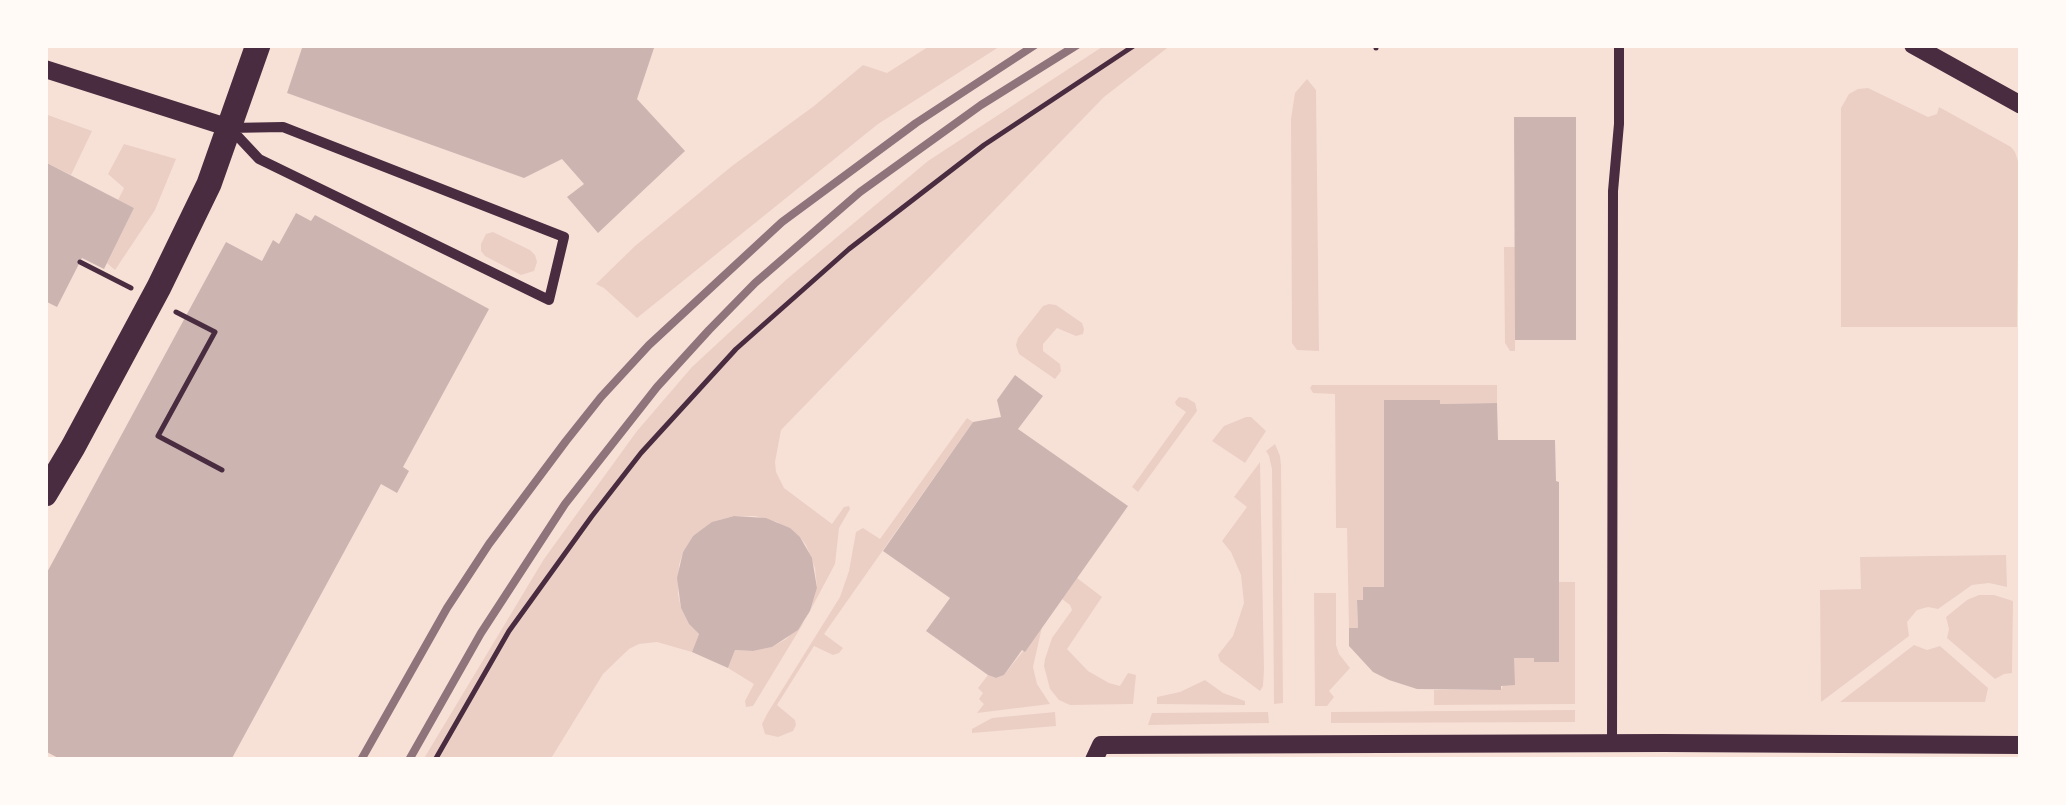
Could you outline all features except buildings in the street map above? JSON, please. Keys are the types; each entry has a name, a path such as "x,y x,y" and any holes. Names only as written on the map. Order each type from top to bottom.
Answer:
{"main road":[{"path":"45,494 159,287 210,184 258,45"}],"street":[{"path":"1612,743 1613,191 1618,45"},
{"path":"1913,45 2021,105"},
{"path":"45,69 230,128 283,127 564,237 549,300 259,159 230,128"},
{"path":"1097,752 1612,743 2021,745"}],"path":[{"path":"435,760 509,630 582,530 641,453 736,349 849,249 984,145 1135,45"},
{"path":"80,262 140,293"},
{"path":"170,309 214,332 158,436 222,470"}],"shaded area":[{"path":"931,45 1002,45 878,124 637,318 596,284 635,246 732,166 863,65 887,73"},
{"path":"1105,45 1171,45 1104,97 781,430 775,462 784,488 832,524 844,507 850,509 839,528 835,564 810,611 817,588 815,568 800,537 777,522 755,516 719,520 693,536 679,565 681,608 699,634 692,652 657,642 629,649 603,674 550,760 423,760 544,559 637,431 692,367 787,279 928,161"},
{"path":"1307,79 1316,90 1319,351 1297,350 1292,343 1291,119 1295,93"},
{"path":"1868,88 1928,117 1937,114 1939,107 2015,152 2019,164 2017,327 1841,327 1841,108 1849,94"},
{"path":"45,114 92,131 71,175 45,162"},
{"path":"124,144 176,159 155,210 115,270 107,263 134,208 118,200 124,188 108,174"},
{"path":"493,232 530,250 537,262 534,271 521,275 485,256 481,244 486,234"},
{"path":"1504,247 1515,247 1515,351 1510,351 1505,343"},
{"path":"1049,304 1082,323 1084,329 1083,334 1076,336 1057,328 1043,344 1043,351 1060,364 1061,371 1055,379 1019,354 1016,345 1043,306"},
{"path":"1312,385 1497,385 1497,403 1384,400 1384,587 1363,588 1363,600 1357,601 1358,628 1349,628 1347,528 1336,528 1335,394 1313,393"},
{"path":"1179,397 1195,403 1197,411 1138,492 1132,487 1186,412 1176,405"},
{"path":"1246,417 1266,431 1245,463 1212,441 1224,426"},
{"path":"967,418 973,422 824,634 843,648 833,655 814,646 777,705 795,720 793,731 778,737 765,734 762,724 767,714 840,597 856,532 863,528 880,539"},
{"path":"1275,444 1281,465 1283,703 1274,704 1272,469 1266,451"},
{"path":"1260,462 1264,669 1260,691 1220,661 1218,655 1233,636 1244,603 1241,575 1222,541 1247,507 1234,497"},
{"path":"2006,555 2007,587 1972,585 1938,609 1917,610 1907,622 1909,636 1821,702 1820,590 1861,589 1860,557"},
{"path":"1077,578 1102,597 1067,649 1088,671 1109,683 1120,686 1128,673 1136,675 1133,704 1070,705 1050,689 1045,659 1052,638 1072,610 1062,599"},
{"path":"1559,582 1575,582 1575,704 1434,705 1434,690 1501,690 1514,658 1534,658"},
{"path":"1314,593 1336,593 1336,645 1350,668 1329,691 1334,697 1327,706 1315,706"},
{"path":"1979,595 2013,601 2012,673 1995,679 1947,638 1946,617"},
{"path":"804,622 753,706 746,707 754,684 728,668 735,650 772,647"},
{"path":"1042,627 1033,667 1037,684 1050,704 977,713 984,704 978,688 988,675 1004,675"},
{"path":"1914,645 1927,650 1940,646 1988,688 1985,702 1840,702"},
{"path":"1205,680 1223,693 1245,701 1245,705 1157,704 1157,697"},
{"path":"1575,710 1575,722 1331,723 1331,712"},
{"path":"1055,712 1056,726 972,733 972,729 992,718"},
{"path":"1268,712 1269,723 1148,725 1152,713"}],"railway":[{"path":"361,760 447,608 489,544 601,397 649,345 782,222 916,123 1035,45"},
{"path":"409,760 481,633 565,504 657,387 709,330 755,283 860,192 981,105 1077,45"}]}
